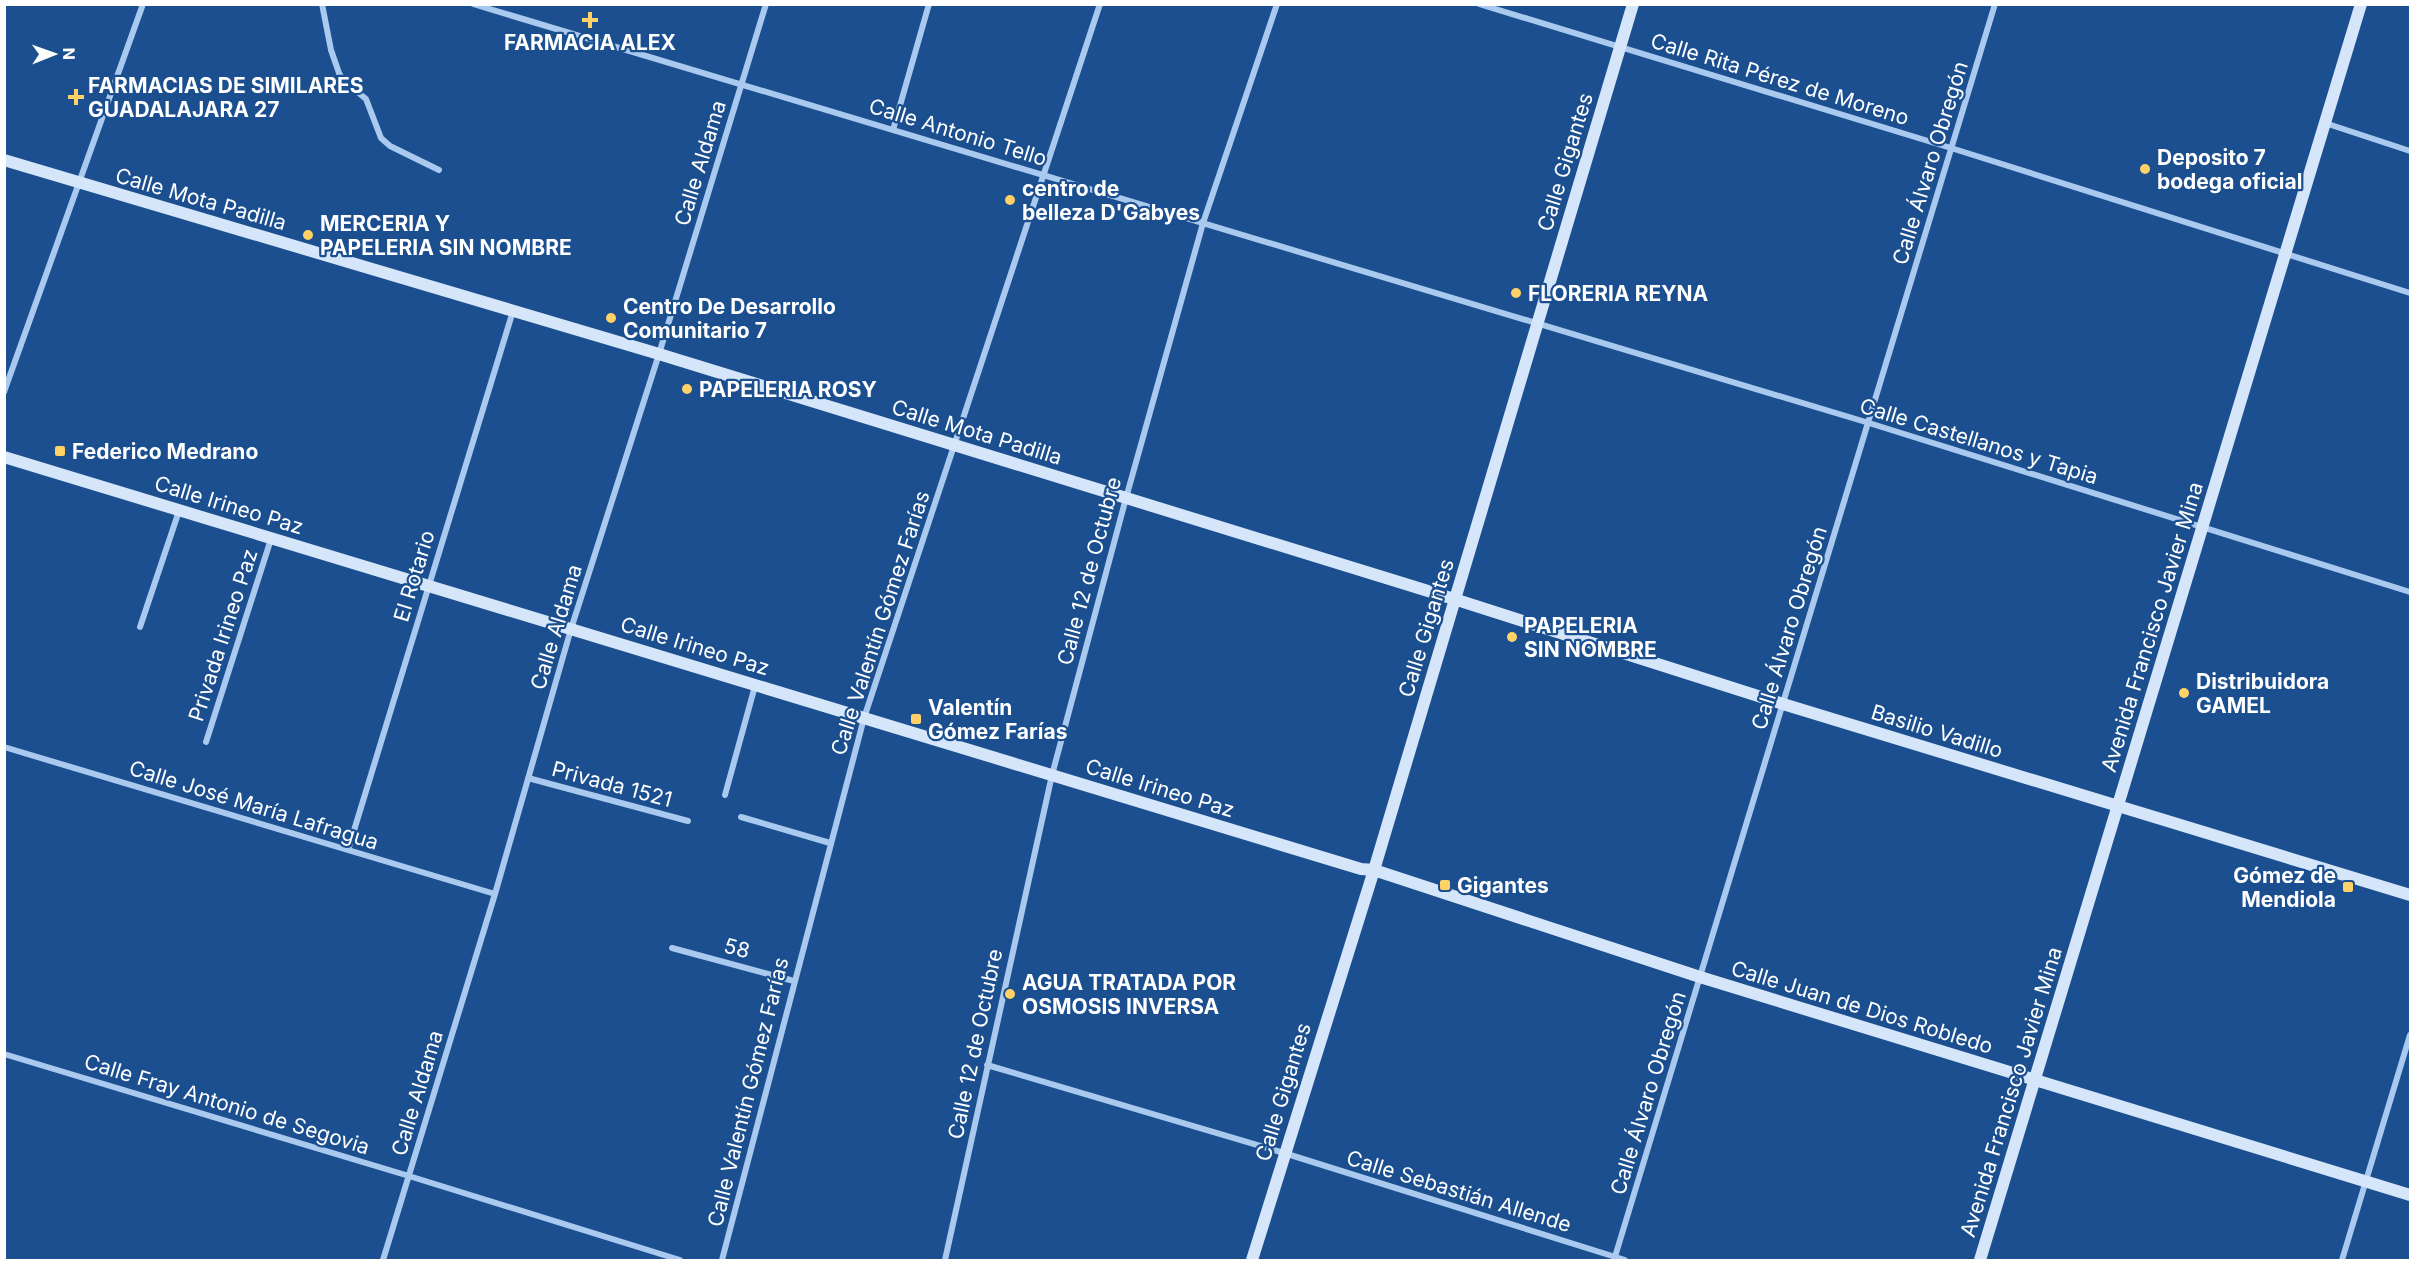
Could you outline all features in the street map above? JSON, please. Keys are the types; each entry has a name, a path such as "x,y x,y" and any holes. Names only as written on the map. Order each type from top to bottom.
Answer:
{"street":[{"path":"4,392 143,4"},
{"path":"322,4 331,50 339,73 343,80 366,99 381,138 390,146 439,170"},
{"name":"Calle Antonio Tello","path":"473,4 1537,323"},
{"name":"Calle Aldama","path":"383,1260 495,894 572,629 766,4"},
{"path":"893,130 929,4"},
{"name":"Calle Valentín Gómez Farías","path":"722,1260 864,718 1100,4"},
{"name":"Calle 12 de Octubre","path":"945,1260 1052,775 1203,223 1277,4"},
{"name":"Calle Rita Pérez de Moreno","path":"1479,4 1951,148 2410,293"},
{"name":"Calle Gigantes","path":"1252,1260 1374,870 1633,4"},
{"name":"Calle Álvaro Obregón","path":"1615,1259 1995,4"},
{"name":"Avenida Francisco Javier Mina","path":"1980,1260 2361,4"},
{"path":"2325,123 2410,151"},
{"name":"Calle Mota Padilla","path":"4,160 659,354 1454,599"},
{"name":"El Rotario","path":"348,850 513,311"},
{"name":"Calle Castellanos y Tapia","path":"1537,323 1869,423 2410,592"},
{"name":"Calle Irineo Paz","path":"4,457 1361,869 1374,870"},
{"path":"140,627 179,510"},
{"name":"Privada Irineo Paz","path":"206,742 272,538"},
{"name":"Basilio Vadillo","path":"1454,599 1783,704 2410,895"},
{"path":"725,795 755,685"},
{"name":"Calle José María Lafragua","path":"4,747 495,894"},
{"name":"Privada 1521","path":"528,778 688,821"},
{"path":"741,817 830,843"},
{"name":"Calle Juan de Dios Robledo","path":"1374,870 1700,977 2410,1195"},
{"name":"58","path":"672,948 794,981"},
{"path":"2342,1260 2410,1035"},
{"name":"Calle Fray Antonio de Segovia","path":"4,1054 680,1260"},
{"name":"Calle Sebastián Allende","path":"987,1065 1284,1153 1615,1259 1625,1260"}],"place":[{"name":"FARMACIA ALEX","path":"590,20"},
{"name":"FARMACIAS DE SIMILARES GUADALAJARA 27","path":"76,97"},
{"name":"Deposito 7 bodega oficial","path":"2145,169"},
{"name":"centro de belleza D'Gabyes","path":"1010,200"},
{"name":"MERCERIA Y PAPELERIA SIN NOMBRE","path":"308,235"},
{"name":"FLORERIA REYNA","path":"1516,293"},
{"name":"Centro De Desarrollo Comunitario 7","path":"611,318"},
{"name":"PAPELERIA ROSY","path":"687,389"},
{"name":"Federico Medrano","path":"60,451"},
{"name":"PAPELERIA SIN NOMBRE","path":"1512,637"},
{"name":"Distribuidora GAMEL","path":"2184,693"},
{"name":"Valentín Gómez Farías","path":"916,719"},
{"name":"Gigantes","path":"1445,885"},
{"name":"Gómez de Mendiola","path":"2348,887"},
{"name":"AGUA TRATADA POR OSMOSIS INVERSA","path":"1010,994"}]}
